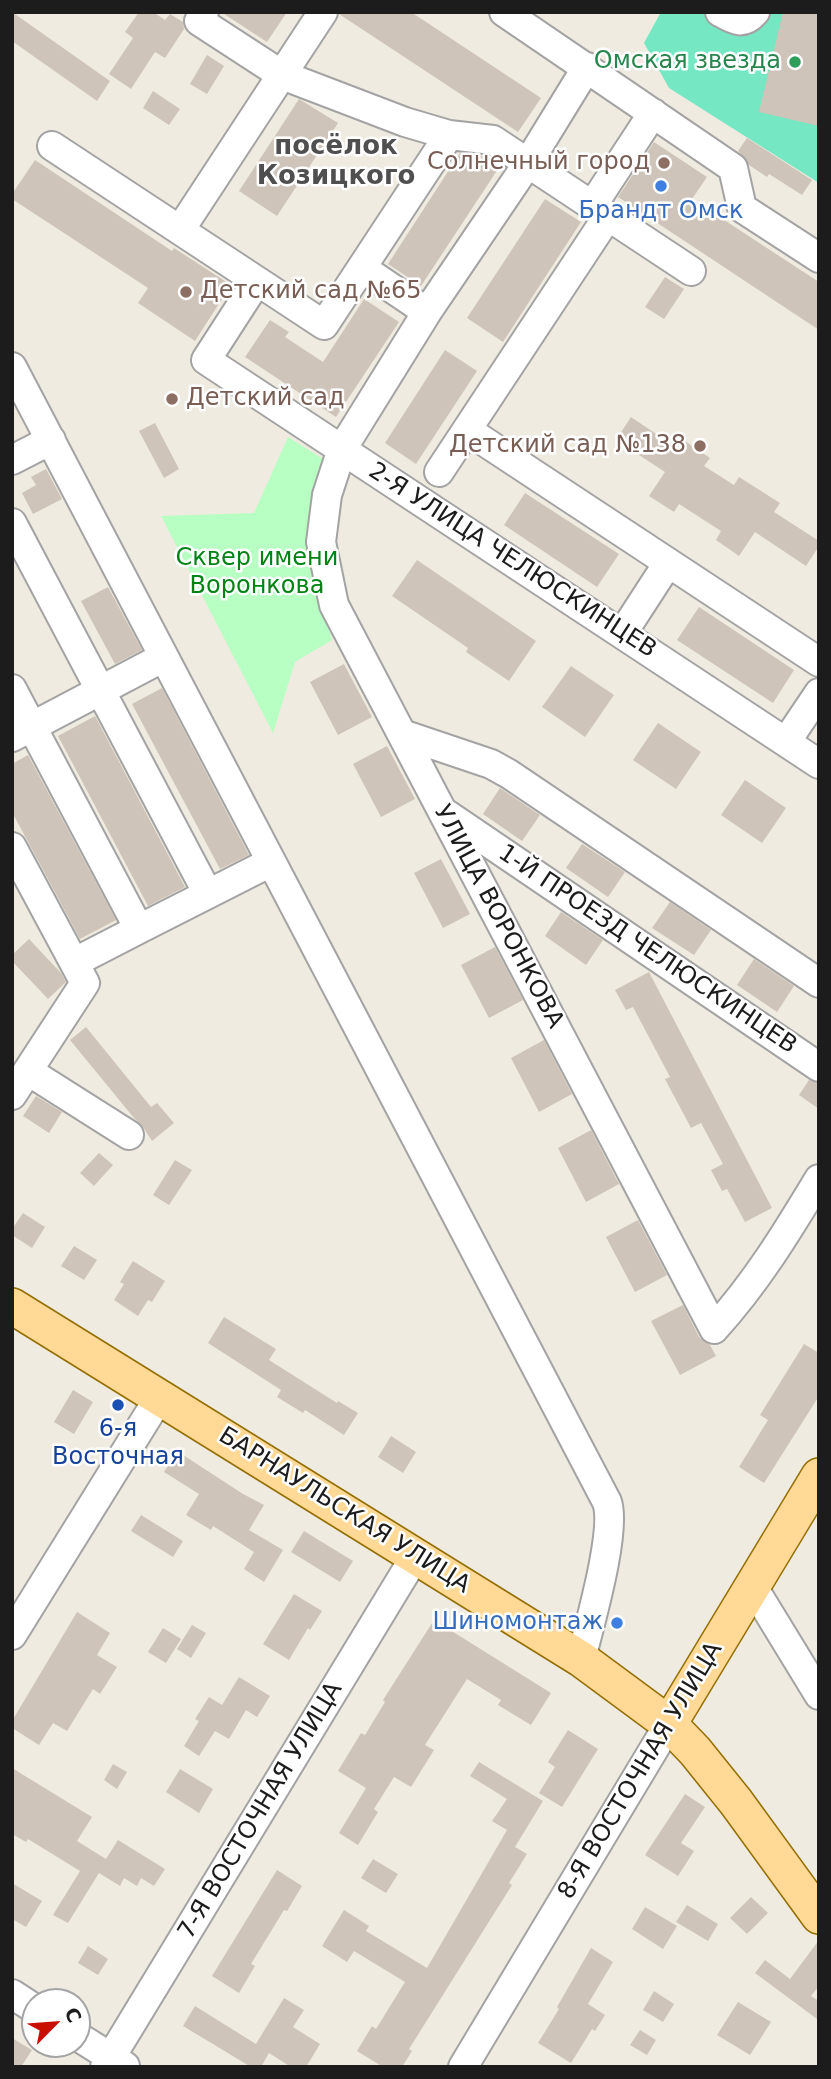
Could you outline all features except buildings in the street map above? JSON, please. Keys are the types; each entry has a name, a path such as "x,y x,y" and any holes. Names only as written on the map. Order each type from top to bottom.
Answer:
{"main road":[{"name":"БАРНАУЛЬСКАЯ УЛИЦА","path":"12,1306 581,1659 670,1724 736,1802 819,1916"},
{"name":"8-Я ВОСТОЧНАЯ УЛИЦА","path":"670,1724 819,1476"}],"street":[{"path":"180,230 323,12"},
{"path":"504,12 733,168 742,208 819,258"},
{"path":"720,12 737,22 746,21 755,12"},
{"path":"196,15 282,75 405,122 449,135 493,141 691,271"},
{"name":"УЛИЦА ВОРОНКОВА","path":"587,67 528,163 427,312 342,449 327,495 321,542 334,604 714,1329 743,1298 781,1244 819,1179"},
{"path":"439,472 600,211 653,113"},
{"path":"52,146 324,325 449,135"},
{"path":"362,268 427,312"},
{"name":"2-Я УЛИЦА ЧЕЛЮСКИНЦЕВ","path":"257,281 205,360 819,764"},
{"path":"12,367 607,1502 611,1520 581,1659"},
{"path":"467,430 819,662"},
{"path":"12,460 51,440"},
{"path":"12,523 208,894"},
{"path":"622,634 668,563"},
{"path":"22,732 164,657"},
{"path":"12,689 22,732 139,929"},
{"path":"786,742 819,693"},
{"path":"402,734 491,764 509,774 819,983"},
{"name":"1-Й ПРОЕЗД ЧЕЛЮСКИНЦЕВ","path":"441,810 819,1067"},
{"path":"12,847 85,983 12,1095"},
{"path":"75,962 271,862"},
{"path":"28,1071 129,1135"},
{"path":"12,1636 159,1398"},
{"name":"7-Я ВОСТОЧНАЯ УЛИЦА","path":"114,2064 416,1555"},
{"path":"752,1587 819,1695"},
{"path":"783,1637 819,1651"},
{"name":"8-Я ВОСТОЧНАЯ УЛИЦА","path":"463,2067 670,1724"},
{"path":"91,2047 114,2064"}],"green space":[{"path":"661,12 819,12 819,183 669,88 644,43"},
{"name":"Сквер имени Воронкова","path":"288,437 331,464 321,605 332,640 295,662 273,733 161,516 254,513"}],"place":[{"name":"Омская звезда","path":"795,62"},
{"name":"Солнечный город","path":"664,163"},
{"name":"Брандт Омск","path":"661,186"},
{"name":"Детский сад №65","path":"186,292"},
{"name":"Детский сад","path":"172,399"},
{"name":"Детский сад №138","path":"700,446"},
{"name":"6-я Восточная","path":"118,1405"},
{"name":"Шиномонтаж","path":"617,1623"}],"district":[{"name":"посёлок Козицкого","path":"336,162"}]}
